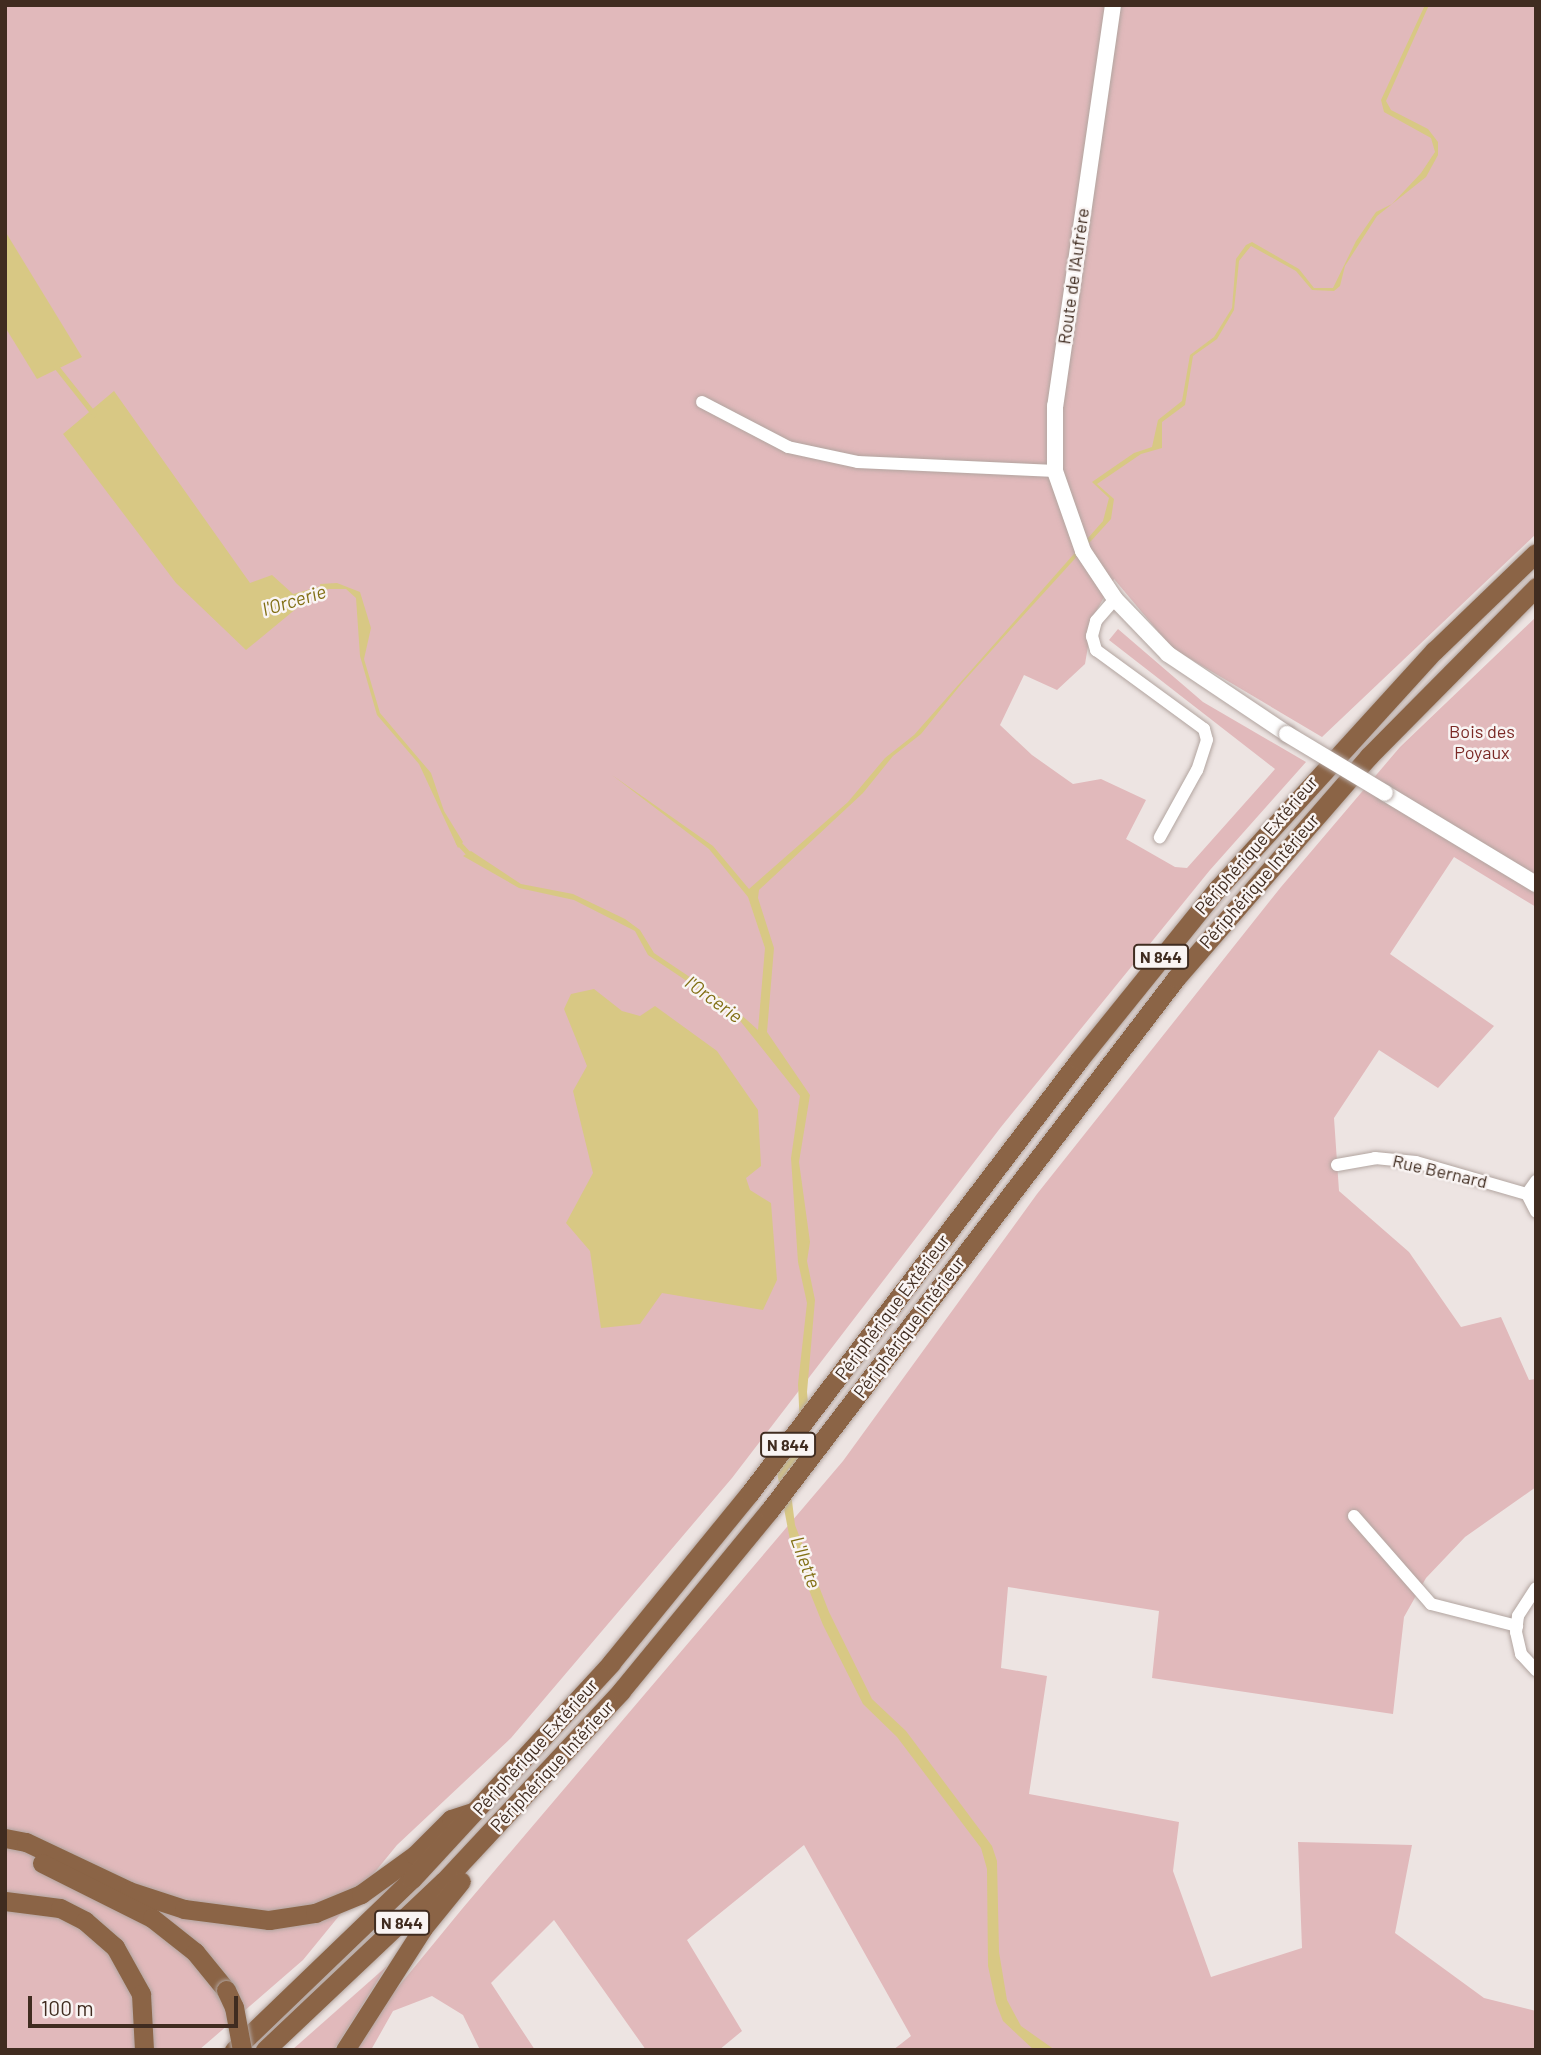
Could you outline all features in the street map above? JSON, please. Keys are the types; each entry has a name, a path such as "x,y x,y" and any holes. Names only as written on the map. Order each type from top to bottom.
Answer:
{"highway":[{"name":"Périphérique Extérieur","path":"234,2050 374,1918 479,1810 619,1653 749,1494 1079,1060 1217,888 1424,661 1536,552"},
{"name":"Périphérique Intérieur","path":"265,2050 390,1935 621,1691 769,1511 1114,1056 1252,887 1368,756 1536,587"},
{"path":"345,2050 446,1898 525,1814 532,1788"},
{"path":"5,1839 26,1842 129,1891 184,1909 269,1920 315,1913 361,1894 415,1855 451,1819 479,1810"},
{"path":"5,1839 152,1918 195,1952 226,1990 237,2016 242,2050"},
{"path":"5,1901 60,1908 85,1921 115,1947 141,1994 144,2050"}],"street":[{"name":"Route de l'Aufrère","path":"1113,5 1055,406 1055,471 1082,547 1115,599 1168,654 1287,734 1536,884"},
{"path":"702,402 788,447 858,462 1055,471"},
{"path":"1115,599 1096,621 1092,636 1096,650 1204,729 1207,740 1197,770 1160,837"},
{"name":"Rue Bernard","path":"1337,1165 1375,1158 1416,1162 1527,1194"},
{"path":"1536,1181 1527,1194 1536,1212"},
{"path":"1354,1516 1431,1604 1517,1626"},
{"path":"1536,1588 1517,1626 1518,1646 1536,1670"}],"green space":[{"path":"5,5 1536,5 1536,534 1322,737 1172,648 1114,579 1093,617 1085,664 1057,690 1024,675 1000,725 1032,755 1073,784 1101,779 1146,800 1126,839 1175,867 1187,868 1275,769 1109,640 1118,629 1203,702 1306,762 1210,870 1001,1127 732,1478 511,1738 397,1845 303,1960 199,2050 5,2050"},
{"name":"Bois des Poyaux","path":"1536,617 1536,907 1454,857 1390,954 1494,1026 1438,1088 1379,1050 1334,1118 1339,1191 1409,1252 1461,1327 1501,1317 1529,1380 1536,1379 1536,1487 1465,1537 1426,1578 1404,1617 1393,1714 1152,1678 1159,1611 1008,1587 1001,1668 1047,1676 1029,1794 1179,1822 1173,1871 1211,1977 1302,1948 1298,1842 1412,1845 1395,1933 1484,1998 1536,2011 1536,2050 893,2050 911,2036 804,1845 687,1940 742,2031 719,2050 646,2050 554,1920 491,1983 535,2050 480,2050 463,2015 432,1996 393,2011 371,2050 357,2050 389,1998 462,1909 843,1461 1037,1194 1281,887 1400,747"},
{"path":"387,1966 334,2050 292,2050"}],"water":[{"name":"L'Ilette","path":"1425,5 1429,5 1386,101 1391,110 1428,129 1438,142 1438,155 1426,177 1377,216 1345,266 1340,286 1334,291 1312,290 1296,271 1251,246 1239,261 1234,310 1217,339 1193,356 1185,405 1162,422 1162,448 1141,454 1097,484 1114,499 1111,519 962,683 921,734 893,756 863,793 759,890 758,898 774,948 767,1032 810,1095 799,1162 810,1242 807,1261 815,1300 807,1392 813,1456 788,1469 795,1525 829,1612 872,1699 906,1731 992,1846 997,1861 999,1952 1007,2000 1021,2026 1055,2050 1034,2050 1003,2021 996,2003 988,1966 987,1869 981,1848 897,1737 863,1704 823,1625 791,1545 776,1467 801,1449 798,1384 807,1303 798,1262 791,1158 800,1096 733,1012 648,955 635,931 574,900 519,888 463,856 471,851 521,884 573,894 625,919 640,930 654,953 727,1002 758,1030 765,948 748,897 709,849 612,775 713,846 749,889 848,802 885,758 914,735 1103,521 1109,498 1092,482 1134,453 1152,447 1158,420 1182,401 1190,355 1214,337 1232,308 1236,259 1246,245 1252,242 1299,269 1314,288 1333,288 1356,241 1376,212 1392,204 1421,173 1435,152 1431,138 1384,112 1381,100"},
{"path":"5,231 82,357 37,379 5,327"},
{"path":"114,391 250,583 272,575 303,603 246,650 176,583 63,434"},
{"path":"337,583 360,592 371,628 364,659 380,713 431,773 444,811 463,842 458,848 419,764 377,715 360,656 356,598 346,589 327,589 321,594 320,584"},
{"path":"594,989 622,1011 640,1016 655,1006 717,1051 758,1110 761,1166 746,1178 750,1190 771,1203 777,1280 763,1310 662,1293 640,1324 601,1328 590,1251 566,1223 593,1173 573,1091 587,1066 564,1009 571,994"}],"waterway":[{"name":"l'Orcerie","path":"56,366 94,414"},
{"name":"l'Orcerie","path":"290,597 326,587"},
{"name":"l'Orcerie","path":"458,842 471,856"}]}
